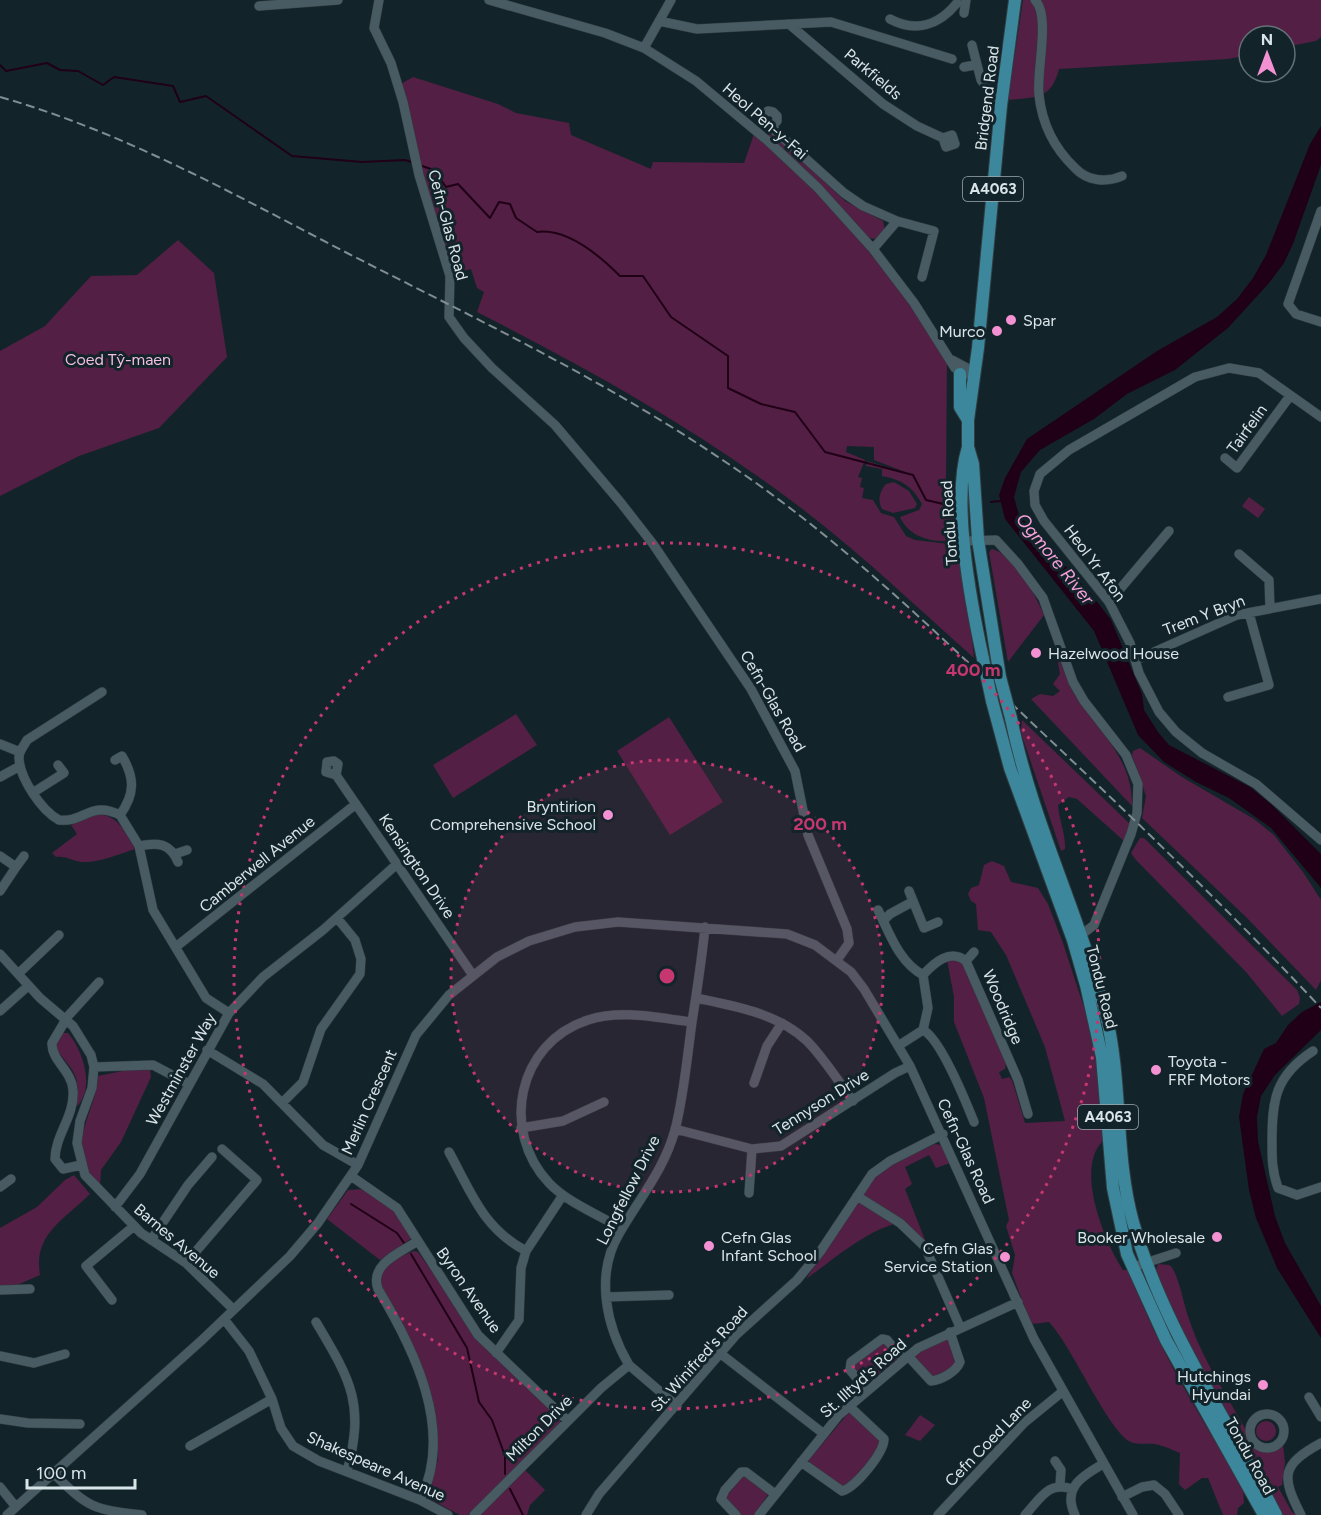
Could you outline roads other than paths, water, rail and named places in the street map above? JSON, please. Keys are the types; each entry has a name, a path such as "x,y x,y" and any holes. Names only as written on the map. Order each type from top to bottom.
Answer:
{"main road":[{"name":"Bridgend Road","path":"974,378 1001,106 1015,0"},
{"path":"957,365 960,407 968,420"},
{"name":"Tondu Road","path":"974,378 968,420 968,447 973,464 971,540 983,659 992,701 1010,768 1038,850 1077,938 1108,1024 1125,1185 1132,1220 1146,1262 1160,1300 1189,1359 1276,1515"},
{"name":"Tondu Road","path":"971,540 1000,677 1077,938 1096,1029 1106,1095 1113,1188 1127,1254 1166,1340 1264,1515"}],"street":[{"path":"259,6 338,0"},
{"name":"Cefn-Glas Road","path":"379,0 374,28 391,63 417,169 450,276 448,310 453,324 492,368 555,425 621,503 653,544 752,688 778,735 800,785 808,835 849,937 847,948 837,960 864,989 910,1066 1018,1302 1062,1392 1133,1515"},
{"name":"Heol Pen-y-Fai","path":"489,0 605,33 644,48 696,81 768,141 817,187 873,249 957,365 967,368 974,378"},
{"path":"644,48 670,0"},
{"path":"1035,0 1042,13 1043,22 1038,69 1039,96 1052,141 1058,152 1078,172 1088,177 1105,180 1122,176"},
{"path":"890,19 915,26 936,23 961,5"},
{"path":"659,21 697,29 831,22 952,59"},
{"name":"Parkfields","path":"789,24 883,104 917,126 943,138"},
{"path":"972,45 975,65 985,87 1001,106"},
{"path":"964,67 975,65"},
{"path":"773,125 797,151 862,206 897,221 934,231 922,277"},
{"path":"1321,211 1288,304 1296,314 1321,322"},
{"path":"873,249 897,221"},
{"path":"957,365 977,355"},
{"name":"Heol Yr Afon","path":"1290,396 1259,373 1229,368 1195,377 1085,440 1057,459 1037,479 1034,491 1038,511 1109,602 1136,660 1149,695 1176,732 1202,753 1257,784 1321,840"},
{"path":"1290,396 1321,417"},
{"name":"Tairfelin","path":"1225,458 1237,468 1290,396"},
{"path":"1109,602 1169,531"},
{"path":"971,540 992,539 999,543 1039,592 1047,606 1073,682 1084,701 1126,755 1137,780 1139,796 1131,834 1094,925 1077,938"},
{"path":"1239,554 1269,580 1270,608"},
{"name":"Trem Y Bryn","path":"1136,660 1196,632 1249,613 1321,599"},
{"path":"1228,697 1269,685 1249,613"},
{"path":"102,692 27,740 20,752 20,766 34,792 47,810 59,820 71,819 102,808 120,815 139,846 153,910 177,946 206,998 229,1013"},
{"path":"92,698 98,707"},
{"path":"0,744 20,752"},
{"path":"120,815 133,786 130,769 122,756"},
{"path":"34,792 64,774 58,765"},
{"path":"0,777 20,766"},
{"name":"Kensington Drive","path":"336,775 472,974"},
{"name":"Camberwell Avenue","path":"177,946 356,804"},
{"path":"139,846 164,844 177,858 187,850"},
{"path":"0,856 16,867"},
{"path":"0,891 24,856"},
{"name":"Westminster Way","path":"115,1207 140,1174 229,1013 263,977 337,918 397,864"},
{"path":"909,891 924,928"},
{"path":"883,921 890,914 912,902"},
{"path":"878,910 908,965 923,975 928,1008 923,1030 898,1046"},
{"path":"282,1103 303,1082 321,1029 360,974 361,959 356,940 337,918"},
{"name":"Merlin Crescent","path":"7,1515 54,1475 290,1256 336,1201 358,1165 416,1035 448,995 472,974 497,957 529,941 575,927 618,922 787,934 815,945 837,960"},
{"path":"915,933 938,922"},
{"name":"Longfellow Drive","path":"677,1406 629,1365 617,1344 606,1297 608,1265 622,1228 657,1174 675,1129 682,1098 705,927"},
{"path":"18,974 59,934"},
{"path":"966,961 974,952"},
{"path":"0,954 28,986 81,1035 94,1067 153,1065 189,1084"},
{"name":"Woodridge","path":"923,975 935,962 946,957 956,956 966,961 1018,1080 1028,1114"},
{"path":"1,1014 28,986"},
{"path":"81,1165 63,1169 55,1159 55,1152 71,1114 74,1092 68,1071 54,1054 52,1043 67,1020 98,988"},
{"path":"696,998 748,1010 782,1023 809,1043 853,1101"},
{"path":"622,1228 563,1195 547,1181 532,1160 523,1141 519,1106 532,1065 550,1042 586,1020 616,1015 692,1022"},
{"path":"754,1083 768,1046 782,1023"},
{"path":"923,1030 929,1033 937,1046 974,1122"},
{"path":"207,1050 246,1071 282,1103 323,1145 358,1165"},
{"path":"1313,1051 1298,1062 1279,1086 1271,1114 1271,1170 1278,1188 1297,1195 1321,1186"},
{"name":"Tennyson Drive","path":"675,1129 752,1149 781,1146 895,1073 910,1066"},
{"name":"Barnes Avenue","path":"94,1067 92,1088 78,1131 77,1152 81,1165 94,1186 134,1226 186,1263 233,1310"},
{"path":"521,1128 563,1121 604,1102"},
{"name":"St. Winifred's Road","path":"586,1515 599,1494 736,1335 797,1280 820,1252 872,1174 890,1161 943,1134"},
{"path":"186,1263 260,1182 222,1149"},
{"path":"749,1193 752,1149"},
{"path":"449,1152 488,1222 506,1239 526,1251"},
{"path":"151,1240 188,1185 212,1157"},
{"name":"Byron Avenue","path":"351,1176 397,1208 478,1335 568,1420"},
{"path":"496,1353 519,1320 521,1268 526,1251 563,1195"},
{"path":"857,1196 900,1223 925,1247 960,1328"},
{"path":"86,1266 134,1226"},
{"path":"418,1241 380,1266 376,1278 378,1289 411,1352 430,1413 433,1460 420,1500"},
{"path":"1133,1267 1176,1253"},
{"path":"79,1258 112,1300"},
{"path":"0,1290 30,1289"},
{"path":"606,1297 669,1294"},
{"name":"St. Illtyd's Road","path":"763,1514 775,1494 824,1434 867,1390 929,1341 1018,1302"},
{"name":"Shakespeare Avenue","path":"224,1319 249,1351 272,1399 281,1428 293,1446 304,1454 420,1500 448,1515"},
{"path":"316,1322 350,1382 353,1395 355,1435 346,1472"},
{"path":"867,1390 850,1370 851,1362 882,1339 887,1340 931,1381 956,1369 960,1362 950,1332"},
{"path":"0,1356 34,1363 60,1354"},
{"path":"721,1354 824,1434"},
{"name":"Milton Drive","path":"474,1515 568,1420 629,1365"},
{"name":"Cefn Coed Lane","path":"938,1515 1024,1423 1062,1392"},
{"path":"1308,1397 1321,1417"},
{"path":"190,1446 272,1399"},
{"path":"801,1462 839,1490 850,1488 860,1478 883,1449 885,1439 849,1406"},
{"path":"0,1419 74,1427"},
{"path":"1301,1515 1287,1484 1288,1470 1293,1461 1321,1443"},
{"path":"1055,1461 1061,1470 1060,1485"},
{"path":"1075,1515 1070,1501 1072,1489 1080,1477 1103,1464"},
{"path":"736,1515 721,1500 725,1490 741,1472 746,1472 775,1494"},
{"path":"54,1475 83,1503 128,1514 142,1515"},
{"path":"1025,1515 1052,1487 1060,1485 1072,1489"},
{"path":"1122,1497 1143,1487 1154,1485 1165,1494 1179,1515"},
{"path":"0,1487 16,1507"}],"water":[{"name":"Ogmore River","path":"1321,126 1321,165 1293,244 1284,263 1269,283 1228,328 1175,370 1127,394 1094,419 1040,450 1021,472 1014,497 1019,515 1092,595 1111,620 1142,694 1144,710 1158,732 1169,745 1250,787 1272,805 1321,854 1321,888 1271,828 1229,798 1196,782 1164,762 1138,735 1094,631 1005,519 999,495 1005,478 1027,439 1157,351 1217,317 1237,299 1253,278 1266,255 1310,144"},
{"path":"1321,1002 1321,1030 1275,1075 1261,1096 1257,1117 1258,1141 1275,1216 1285,1243 1321,1306 1321,1338 1277,1268 1256,1218 1249,1190 1239,1117 1243,1094 1264,1049 1276,1043 1288,1025 1302,1012"}],"waterway":[{"path":"0,65 6,71 47,63 60,70 78,71 103,85 114,77 173,86 180,102 206,96 292,156 362,162 405,160 414,163"},
{"path":"419,165 434,170 446,187 458,184 490,218 499,202 510,204 516,218 537,232 560,234 571,239 593,252 620,276 643,276 671,317 728,356 728,388 761,404 795,412 825,452 913,475 926,500 952,506"},
{"path":"991,502 1000,501"},
{"path":"351,1204 397,1233 404,1243"},
{"path":"411,1254 467,1348 479,1402 492,1420 505,1456 505,1474"},
{"path":"510,1489 523,1515"}],"railway":[{"path":"0,97 46,111 135,146 221,188 589,378 682,433 727,463 808,522 921,619 1178,863 1321,1008"}],"place":[{"name":"Spar","path":"1011,320"},
{"name":"Murco","path":"997,331"},
{"name":"Hazelwood House","path":"1036,653"},
{"name":"Bryntirion Comprehensive School","path":"608,815"},
{"name":"Toyota - FRF Motors","path":"1156,1070"},
{"name":"Booker Wholesale","path":"1217,1237"},
{"name":"Cefn Glas Infant School","path":"709,1246"},
{"name":"Cefn Glas Service Station","path":"1005,1257"},
{"name":"Hutchings Hyundai","path":"1263,1385"}],"park label":[{"name":"Coed Tŷ-maen","path":"118,359"}]}
